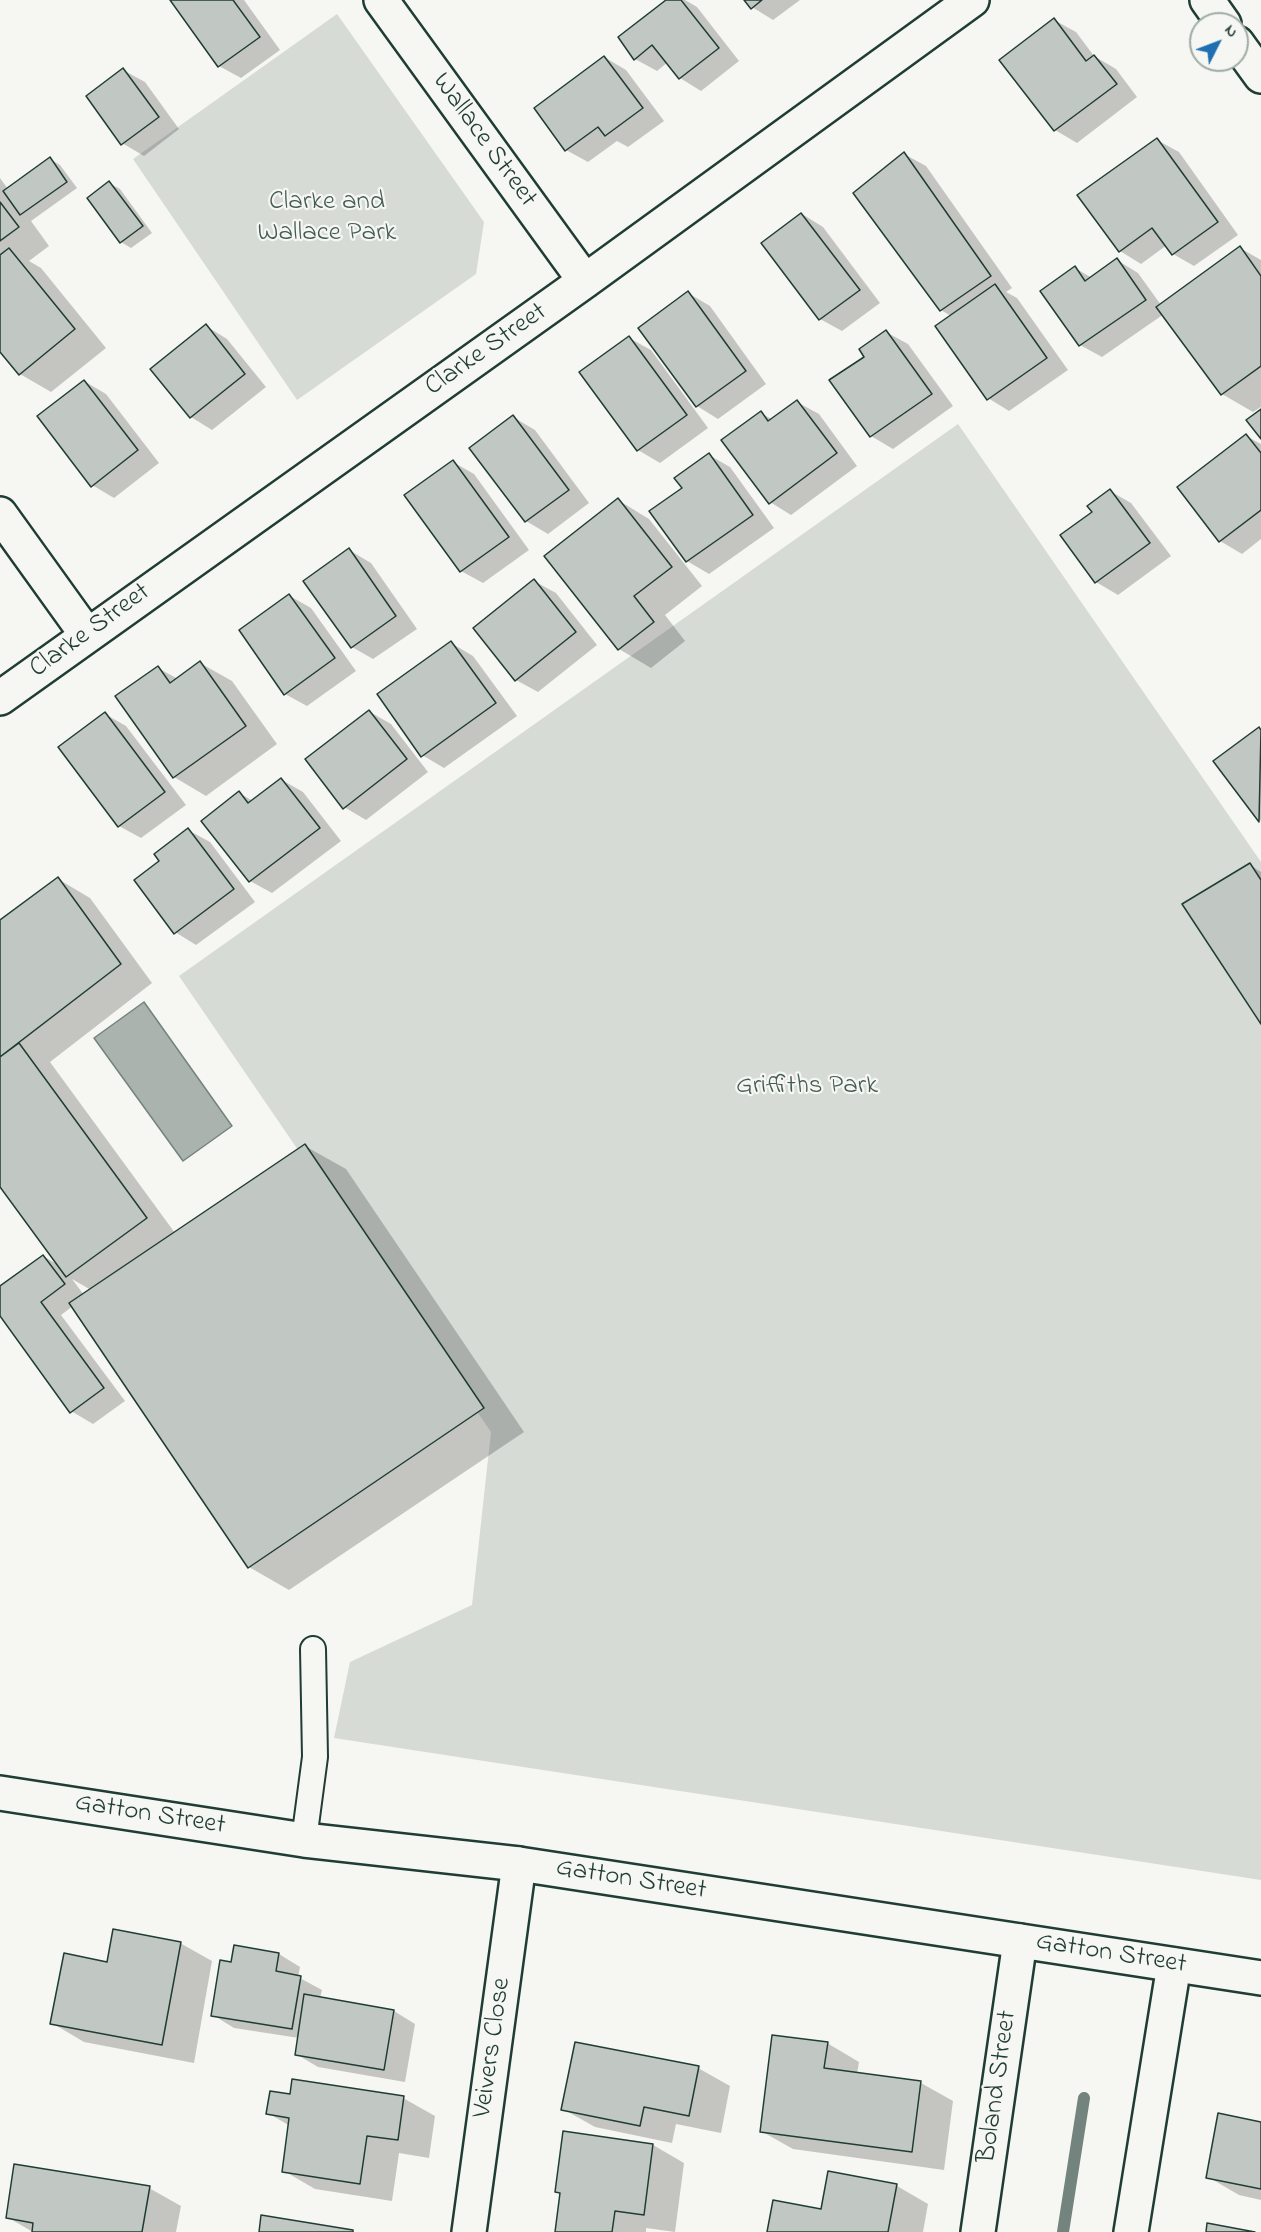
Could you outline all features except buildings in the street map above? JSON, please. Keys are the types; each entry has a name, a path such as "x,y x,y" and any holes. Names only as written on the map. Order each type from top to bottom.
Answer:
{"street":[{"name":"Wallace Street","path":"381,0 585,281"},
{"name":"Clarke Street","path":"0,698 585,281 972,0"},
{"path":"1249,60 1261,76"},
{"path":"0,514 87,635"},
{"name":"Gatton Street","path":"0,1793 304,1840 519,1864 1261,1978"},
{"name":"Veivers Close","path":"469,2232 519,1864"},
{"name":"Boland Street","path":"978,2232 1020,1941"},
{"path":"1131,2232 1174,1965"}],"lane":[{"path":"304,1840 315,1757 313,1649"}],"green space":[{"name":"Clarke and Wallace Park","path":"337,14 484,222 476,274 297,400 133,159"},
{"name":"Griffiths Park","path":"958,424 1261,862 1261,1880 334,1738 350,1662 472,1605 491,1432 179,976"}],"shaded area":[{"path":"144,1002 232,1126 183,1161 94,1038"}],"waterway":[{"path":"1063,2232 1084,2098"}]}
